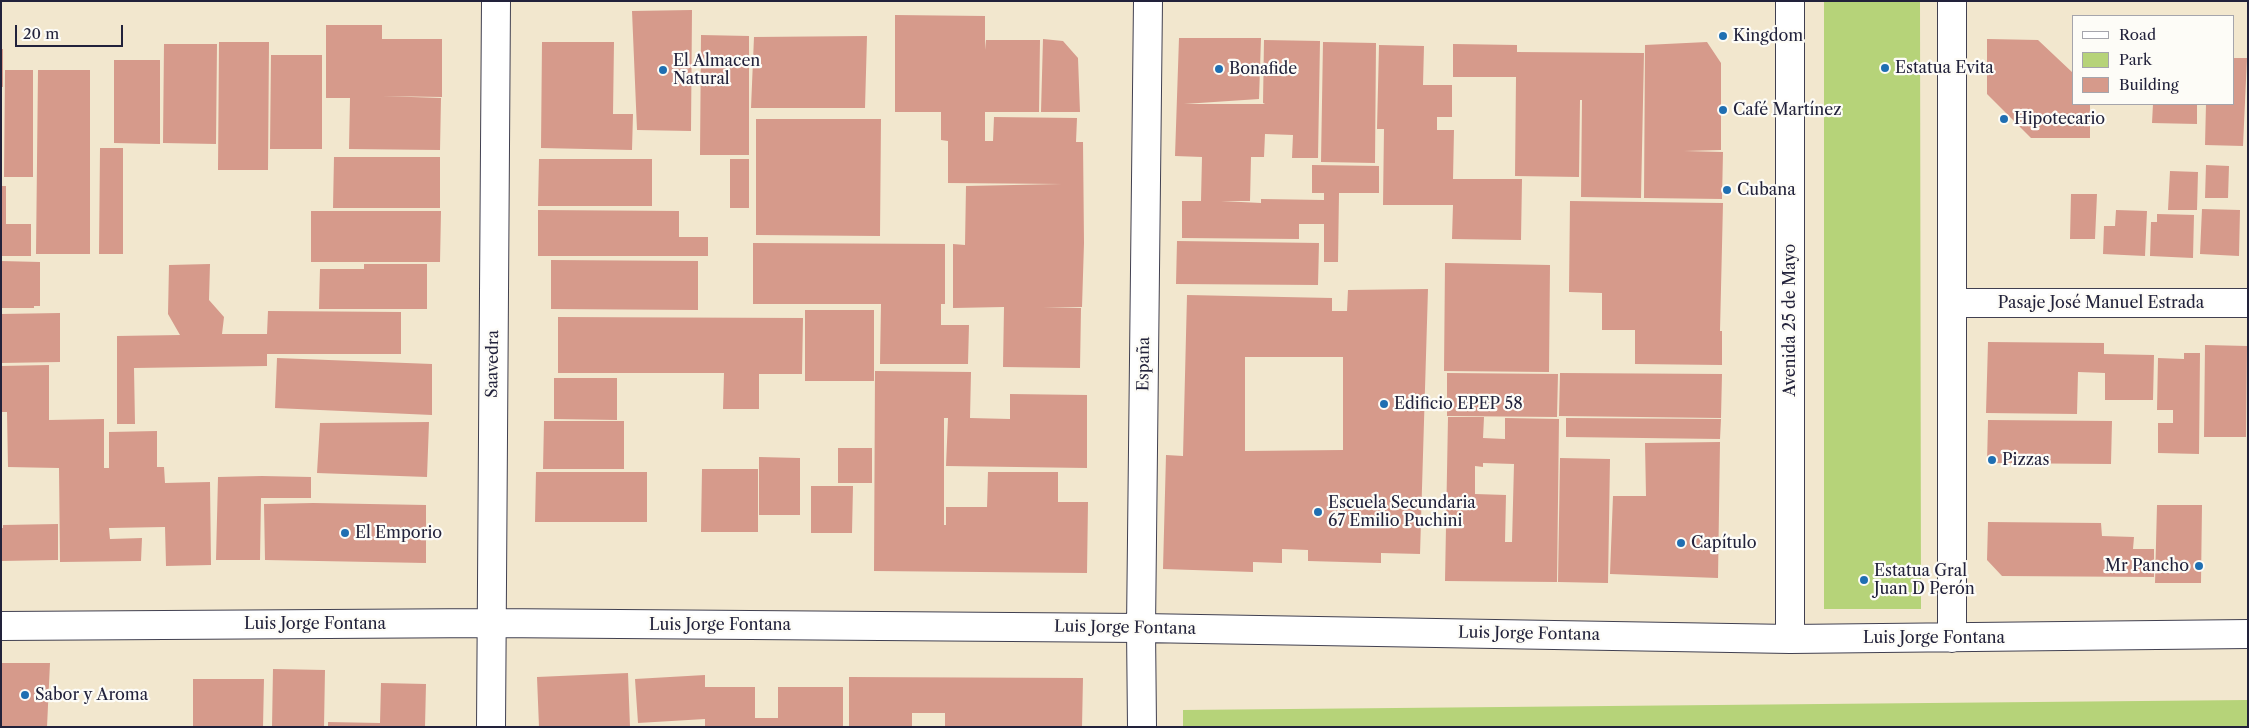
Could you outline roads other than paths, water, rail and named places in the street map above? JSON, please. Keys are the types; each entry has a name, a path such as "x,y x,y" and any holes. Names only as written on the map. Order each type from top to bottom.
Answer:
{"street":[{"name":"Saavedra","path":"491,727 490,624 496,1"},
{"name":"España","path":"1142,727 1141,628 1148,1"},
{"name":"Avenida 25 de Mayo","path":"1790,1 1790,639"},
{"path":"1952,1 1952,638"},
{"name":"Pasaje José Manuel Estrada","path":"1953,303 2248,303"},
{"name":"Luis Jorge Fontana","path":"1,626 490,624 1141,628 1790,639 2248,634"}],"place":[{"name":"Kingdom","path":"1723,36"},
{"name":"Estatua Evita","path":"1885,68"},
{"name":"Bonafide","path":"1219,69"},
{"name":"El Almacen Natural","path":"663,70"},
{"name":"Café Martínez","path":"1723,110"},
{"name":"Hipotecario","path":"2004,119"},
{"name":"Cubana","path":"1727,190"},
{"name":"Edificio EPEP 58","path":"1384,404"},
{"name":"Pizzas","path":"1992,460"},
{"name":"Escuela Secundaria 67 Emilio Puchini","path":"1318,512"},
{"name":"El Emporio","path":"345,533"},
{"name":"Capítulo","path":"1681,543"},
{"name":"Mr Pancho","path":"2199,566"},
{"name":"Estatua Gral Juan D Perón","path":"1864,580"},
{"name":"Sabor y Aroma","path":"25,695"}]}
